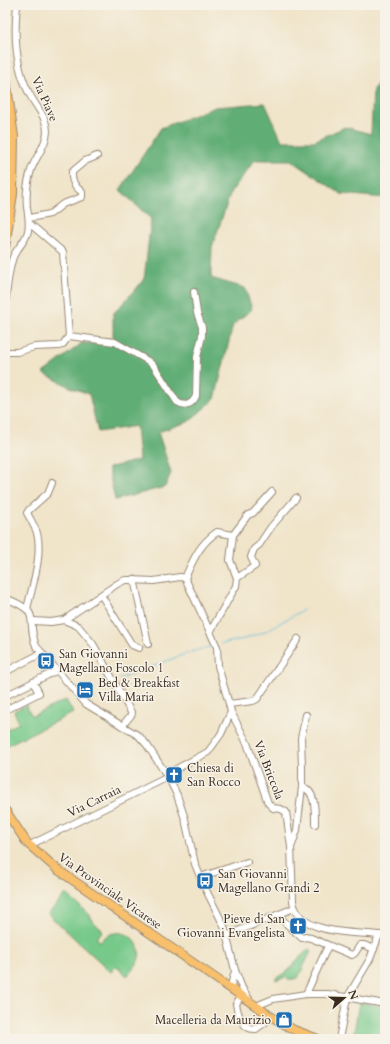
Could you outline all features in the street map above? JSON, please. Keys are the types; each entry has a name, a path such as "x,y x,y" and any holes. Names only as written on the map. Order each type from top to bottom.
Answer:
{"main road":[{"path":"5,72 14,137 13,194 5,247"},
{"name":"Via Provinciale Vicarese","path":"5,810 15,827 30,846 58,870 272,1017 294,1030 318,1039"}],"street":[{"name":"Via Piave","path":"17,5 15,40 20,66 28,92 44,119 47,133 43,146 32,166 28,182 27,207 29,220"},
{"path":"29,220 50,214 63,204 82,197 83,194 75,185 73,180 72,172 85,161 97,156"},
{"path":"5,305 11,266 16,251 28,234 29,220"},
{"path":"5,352 17,352 34,347 59,346 69,336 63,252 29,220"},
{"path":"69,336 110,340 120,344 148,360 154,366 177,402 182,405 188,404 194,401 196,396 197,357 202,336 202,327 197,314 194,292"},
{"path":"27,609 38,557 36,529 27,513 48,493 52,483"},
{"path":"210,632 235,591 237,583 237,578 230,560 233,535 248,515 253,513 272,492"},
{"path":"237,578 255,566 251,557 254,549 259,545 271,527 296,498"},
{"path":"32,621 51,622 64,620 125,580 134,579 154,581 180,577 185,578 198,550 206,540 217,532 233,535"},
{"name":"Via Briccola","path":"185,578 215,642 218,651 218,666 231,712 247,743 268,803 272,808 281,809 286,812 291,847 292,892 294,908"},
{"path":"134,579 148,644"},
{"path":"101,595 132,645 139,648"},
{"path":"5,598 27,609 31,614 34,641 36,646 86,704 139,736 147,745 167,776 186,819 193,855 200,878 222,921 236,975 243,992 254,1004 273,999 306,994 328,994 385,1004"},
{"path":"64,620 78,626 93,644 132,714 122,726"},
{"path":"229,704 253,701 257,699 298,639"},
{"path":"6,670 42,653"},
{"path":"5,696 56,671"},
{"path":"5,710 39,693 33,682"},
{"name":"Via Carraia","path":"30,846 167,776 208,752 221,734 231,712"},
{"path":"291,847 297,830 302,787 301,738 306,715"},
{"path":"302,787 308,789 310,792 314,805 316,824"},
{"path":"200,878 247,862"},
{"path":"226,936 294,908 298,915 306,922 321,928 382,935 367,965 347,998 339,1039"},
{"path":"277,915 302,938 311,938 352,955 355,954 359,946 364,945 374,949"},
{"path":"306,994 328,946"},
{"path":"223,984 236,975"},
{"path":"233,990 231,985 236,975"},
{"path":"241,996 236,1004 241,1020 248,1027 256,1029 272,1017"}],"green space":[{"path":"385,76 385,198 341,194 291,160 255,160 231,192 212,247 211,278 245,288 252,309 233,325 215,399 188,422 158,432 171,473 165,487 115,500 108,468 139,460 136,426 98,432 89,394 72,388 43,373 82,343 113,344 113,314 144,280 151,219 120,190 161,128 215,107 265,103 282,141 314,141 345,127 371,134 373,89"},
{"path":"66,700 73,713 5,746 5,730 19,723 14,711 26,705 32,716"},
{"path":"66,894 91,916 90,918 103,931 96,938 99,942 108,935 115,933 126,934 134,940 139,950 138,961 127,976 117,966 111,972 48,914"},
{"path":"309,949 311,951 298,978 288,980 287,977 276,980 276,978 288,971"},
{"path":"359,1002 385,1007 385,1039 353,1039"}],"waterway":[{"path":"221,644 244,639 264,632 303,610"},
{"path":"120,679 135,672 213,646"}],"place":[{"name":"San Giovanni Magellano Foscolo 1","path":"46,661"},
{"name":"Bed & Breakfast Villa Maria","path":"85,690"},
{"name":"Chiesa di San Rocco","path":"174,775"},
{"name":"San Giovanni Magellano Grandi 2","path":"205,881"},
{"name":"Pieve di San Giovanni Evangelista","path":"298,926"},
{"name":"Macelleria da Maurizio","path":"284,1020"}]}
